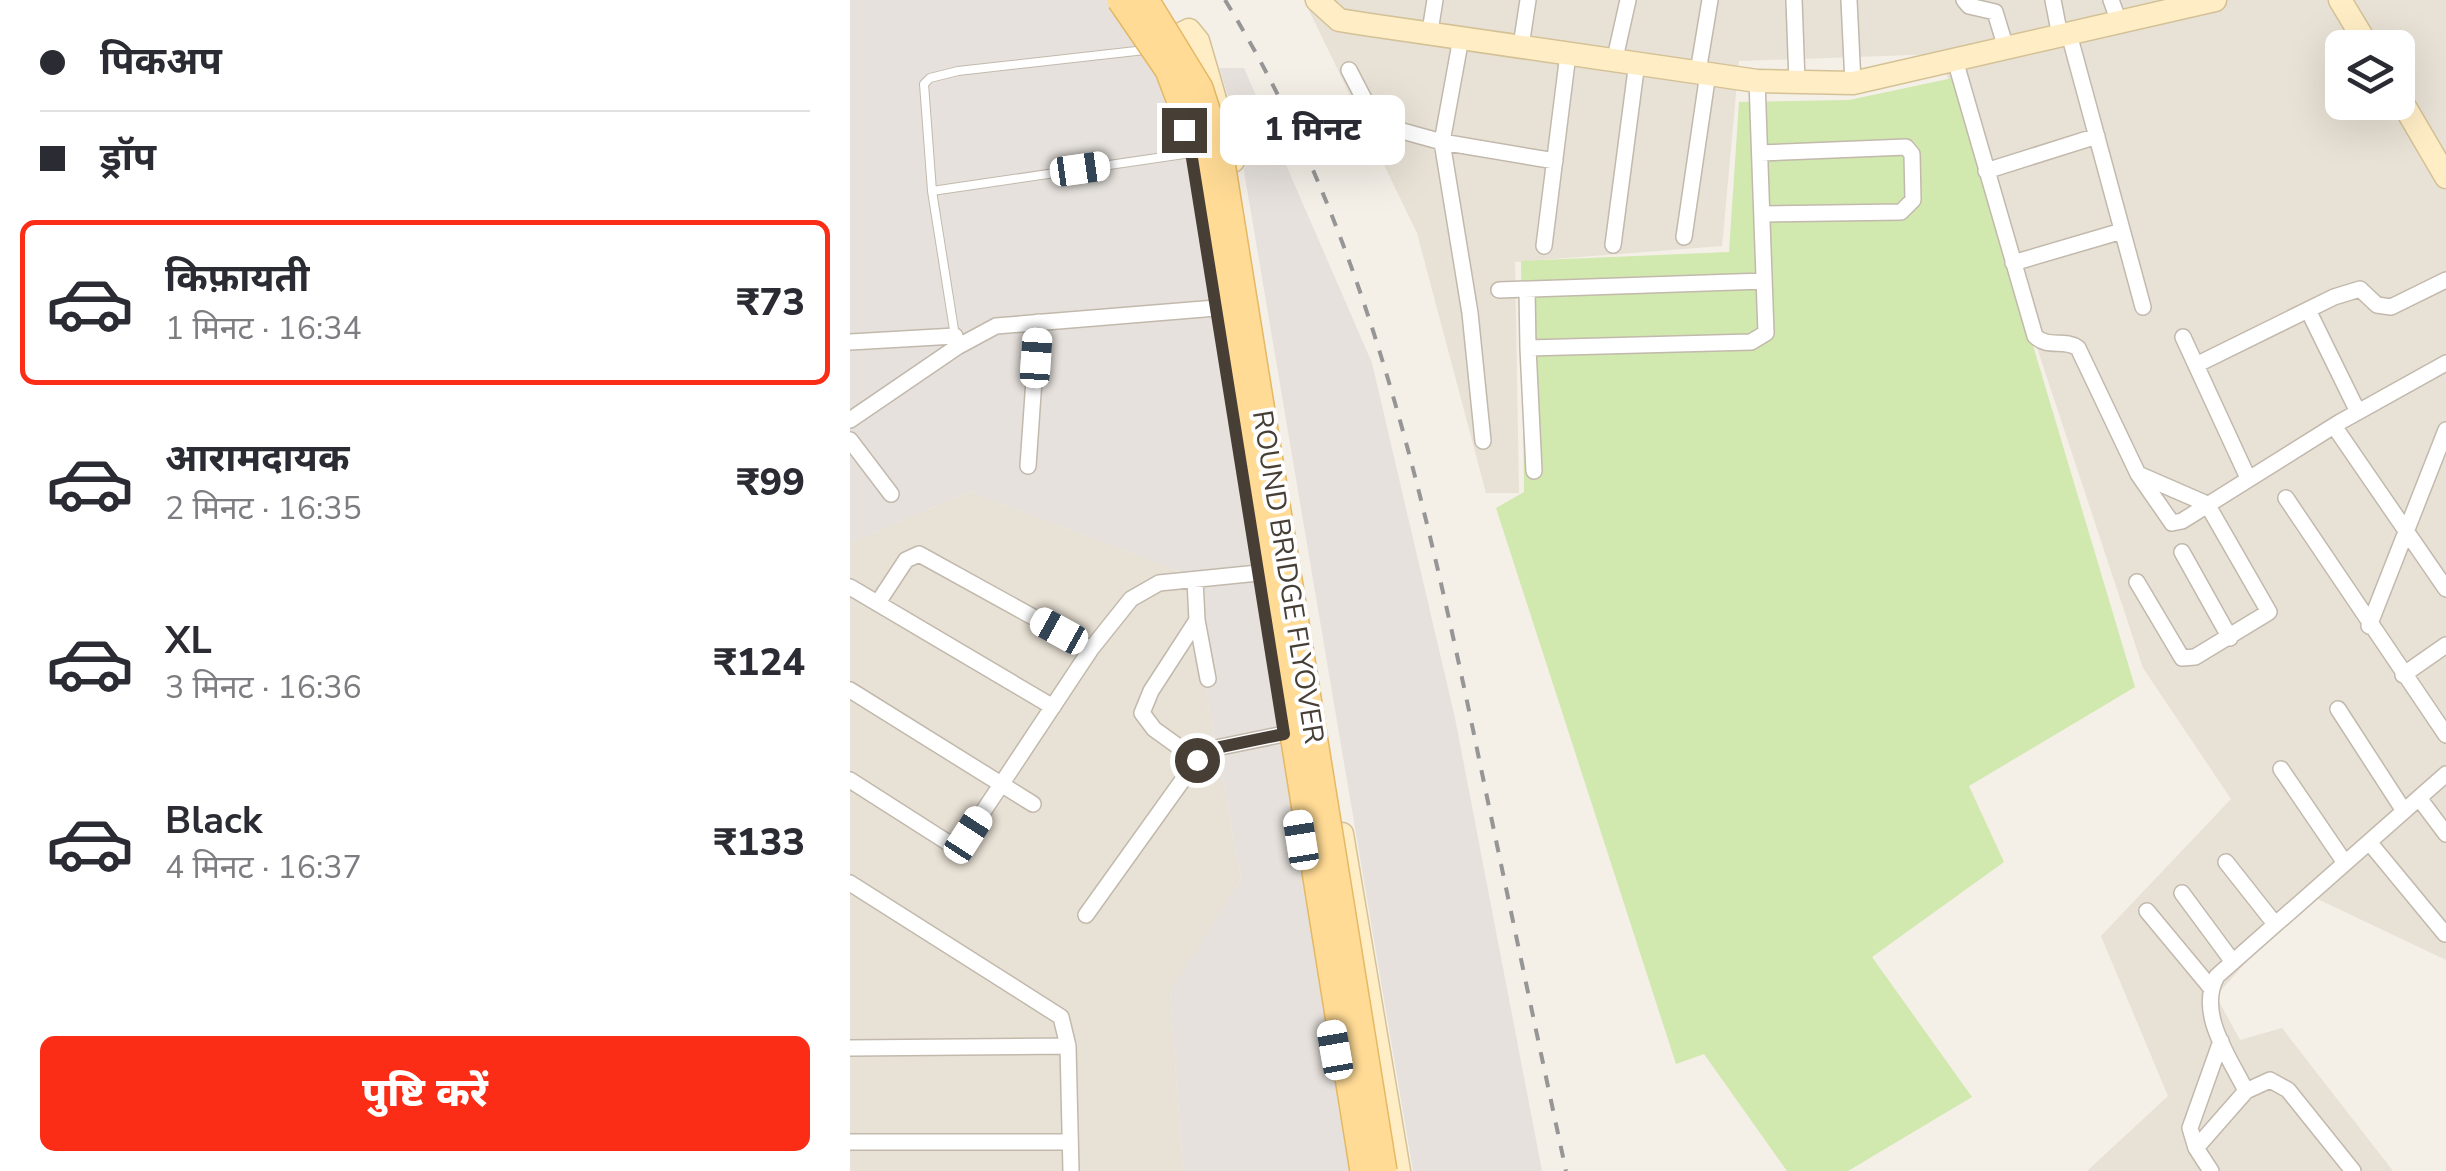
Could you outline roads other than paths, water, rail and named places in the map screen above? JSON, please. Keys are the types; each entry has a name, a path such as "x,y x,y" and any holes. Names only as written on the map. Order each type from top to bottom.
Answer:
{"main road":[{"name":"ROUND BRIDGE FLYOVER","path":"1117,0 1168,70 1200,154 1363,1171"},
{"name":"ROUND BRIDGE FLYOVER","path":"1146,0 1200,88 1220,150 1384,1171"}],"street":[{"path":"1117,0 1172,95 1191,152 1355,1171"},
{"path":"1317,0 1339,20 1757,81 1852,84 2064,35 2115,11 2215,0"},
{"path":"1430,31 1435,0"},
{"path":"1520,46 1528,0"},
{"path":"1614,244 1628,0"},
{"path":"1684,237 1710,0"},
{"path":"1794,0 1797,82"},
{"path":"1848,0 1852,84"},
{"path":"1964,0 1969,6 1995,12 2006,48"},
{"path":"2053,0 2096,136 2142,307"},
{"path":"2340,0 2358,30"},
{"path":"1148,50 1189,30 1209,66 1231,144 1276,449 1399,1171"},
{"path":"1461,38 1442,142 1470,313 1483,441"},
{"path":"1544,246 1568,54"},
{"path":"1955,60 2036,336 2047,344 2068,343 2078,348 2138,474 2172,522 2182,521 2334,426 2446,363"},
{"path":"1349,70 1377,124 1442,142 1556,161"},
{"path":"1528,348 1759,340 1766,333 1757,81"},
{"path":"2415,115 2437,142 2446,177"},
{"path":"1986,171 2096,136"},
{"path":"1760,152 1906,147 1912,154 1913,200 1900,212 1762,214"},
{"path":"2014,263 2122,231"},
{"path":"2196,365 2360,289 2378,304 2390,307 2446,280"},
{"path":"1499,290 1764,281"},
{"path":"1527,290 1534,471"},
{"path":"850,420 956,342 996,326 1216,308"},
{"path":"2308,310 2358,412"},
{"path":"1028,466 1038,322"},
{"path":"2183,337 2248,478"},
{"path":"850,342 956,342"},
{"path":"2334,426 2446,589"},
{"path":"2369,626 2441,461 2446,430"},
{"path":"850,440 891,494"},
{"path":"2137,582 2182,658 2195,656 2230,638 2265,618 2269,610 2207,504 2138,474"},
{"path":"2286,498 2446,735"},
{"path":"2182,552 2230,638"},
{"path":"879,601 906,560 919,554 1091,649"},
{"path":"850,780 954,843 968,835 1091,649 1142,590 1159,583 1258,573"},
{"path":"1195,580 1197,620 1208,679"},
{"path":"850,587 1053,707"},
{"path":"1197,620 1151,691 1142,713 1154,729 1197,760"},
{"path":"2403,674 2446,645"},
{"path":"850,690 1033,804"},
{"path":"2338,709 2404,811"},
{"path":"1086,915 1197,760 1211,749 1284,734"},
{"path":"2281,769 2345,863"},
{"path":"2246,1091 2221,1041 2211,1010 2211,988 2217,976 2446,774"},
{"path":"2419,798 2446,834"},
{"path":"2369,842 2445,934"},
{"path":"2226,862 2276,924"},
{"path":"850,882 1058,1012 1068,1046 1071,1171"},
{"path":"2182,893 2232,962"},
{"path":"2147,911 2211,988"},
{"path":"2212,1171 2196,1148 2190,1128 2221,1041"},
{"path":"850,1048 1068,1046"},
{"path":"2196,1148 2246,1091 2270,1080 2288,1090 2353,1171"},
{"path":"850,1142 1070,1142"}],"lane":[{"path":"956,342 932,192 922,92 930,78 1148,50"},
{"path":"932,192 1191,152"}],"railway":[{"path":"1225,0 1272,84 1313,170 1379,349 1451,627 1566,1171"}]}
